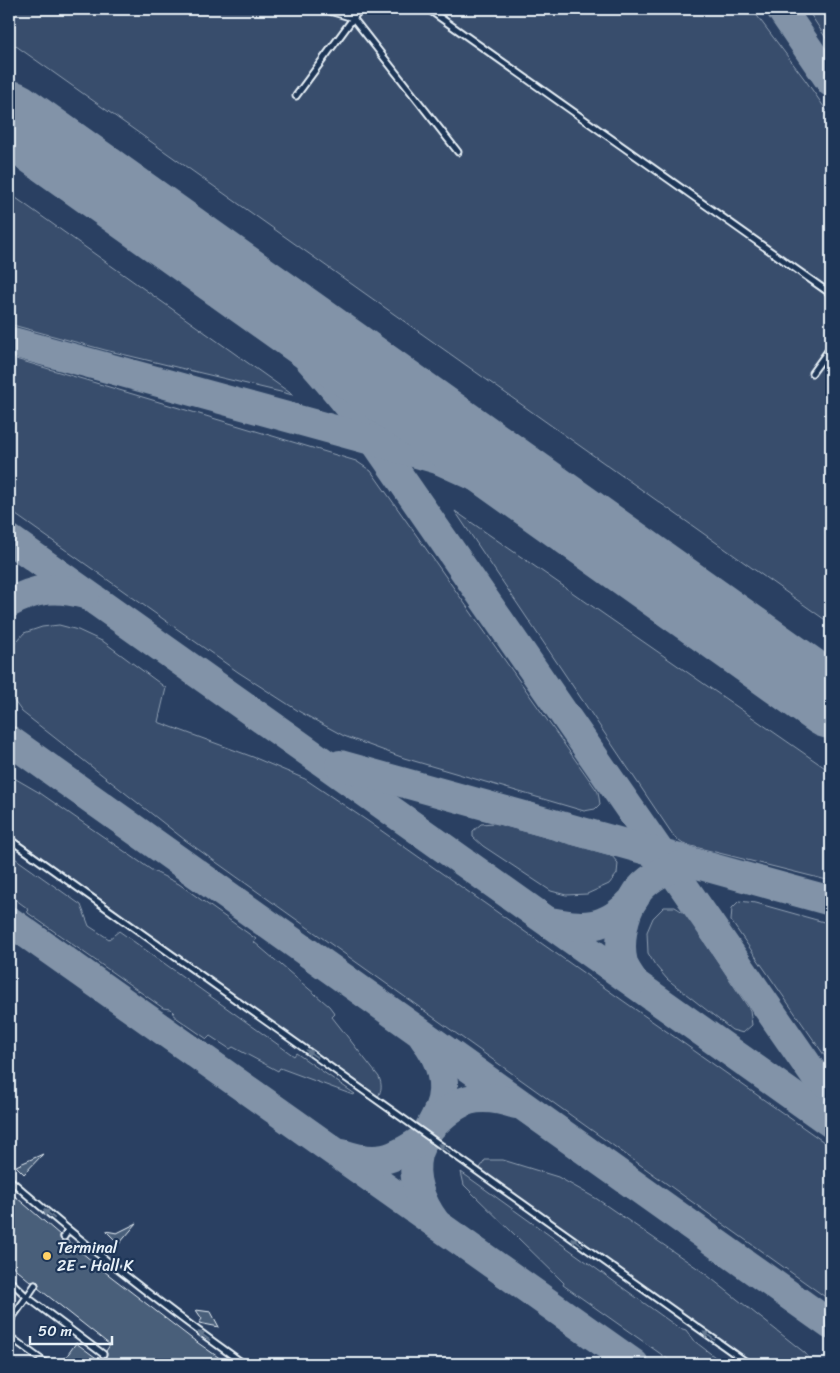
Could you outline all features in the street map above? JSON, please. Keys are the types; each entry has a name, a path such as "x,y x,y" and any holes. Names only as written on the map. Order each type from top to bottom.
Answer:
{"lane":[{"path":"324,9 353,18 458,152"},
{"path":"296,96 360,9"},
{"path":"428,9 831,294"},
{"path":"812,373 831,347"},
{"path":"9,839 749,1364"},
{"path":"9,1179 68,1230 184,1322 244,1364"},
{"path":"64,1238 68,1230"},
{"path":"9,1280 28,1297 103,1354"},
{"path":"9,1322 28,1297 34,1285"},
{"path":"9,1336 47,1364"}],"shaded area":[{"path":"9,9 831,9 831,1364 9,1364"},
{"path":"9,9 752,9 831,117 831,624 9,41"},
{"path":"807,9 831,9 831,46"},
{"path":"9,193 293,395 105,350 9,324"},
{"path":"9,357 356,461 371,471 598,792 600,804 595,809 584,811 404,758 344,736 300,712 238,672 9,510"},
{"path":"455,511 831,772 831,881 683,844 675,838"},
{"path":"59,625 78,630 104,642 166,688 158,722 253,757 305,779 831,1147 831,1301 185,840 22,712 9,694 9,654 12,647 24,633 42,627"},
{"path":"9,775 40,793 153,871 179,884 256,939 254,942 329,1006 335,1014 332,1017 379,1077 381,1087 378,1097 9,834"},
{"path":"494,823 611,855 618,863 617,874 609,884 587,894 566,895 551,891 483,846 473,837 473,831 481,824"},
{"path":"9,854 81,905 89,926 109,939 119,931 294,1056 296,1053 355,1094 353,1095 280,1068 278,1071 233,1047 230,1049 210,1036 207,1039 174,1016 170,1009 163,1008 28,913 27,908 9,895"},
{"path":"739,901 756,903 831,924 831,1065 731,921 732,908"},
{"path":"664,907 675,907 686,914 750,1010 752,1025 743,1033 732,1030 667,979 655,965 648,953 647,932 653,918"},
{"path":"485,1160 503,1160 558,1177 597,1199 703,1272 805,1353 814,1364 754,1364 479,1170"},
{"path":"461,1172 679,1328 686,1330 693,1340 715,1357 731,1364 675,1364 563,1285 564,1283 464,1185"}],"building":[{"path":"43,1154 24,1174 16,1166"},
{"name":"Terminal 2E - Hall K","path":"9,1191 60,1235 61,1240 67,1240 100,1268 228,1364 61,1364 76,1343 99,1360 106,1357 106,1351 110,1345 38,1288 38,1282 31,1282 9,1263"},
{"path":"137,1223 119,1244 106,1231 117,1233"},
{"path":"196,1310 211,1312 219,1327 199,1323 202,1319"}],"taxiway":[{"path":"781,9 831,82"},
{"path":"123,199 240,289 302,351 358,417 831,1099"},
{"path":"9,341 438,459 517,495 577,526 663,582"},
{"path":"9,539 831,1123"},
{"path":"9,603 37,591 55,589 85,594"},
{"path":"9,740 831,1325"},
{"path":"340,765 831,901"},
{"path":"549,922 583,926 606,921 625,908 639,890 656,876 676,867 690,865"},
{"path":"633,981 624,966 621,938 627,911 635,897"},
{"path":"9,921 634,1364"},
{"path":"424,1038 438,1062 443,1081 443,1090 439,1109 417,1154 415,1172 418,1190 425,1207 435,1222"},
{"path":"430,1128 450,1110 469,1100 490,1098 516,1104"},
{"path":"342,1154 365,1160 384,1159 403,1152 423,1139"}],"runway":[{"path":"9,117 831,702"}],"place":[{"name":"Terminal 2E - Hall K","path":"47,1256"}]}
